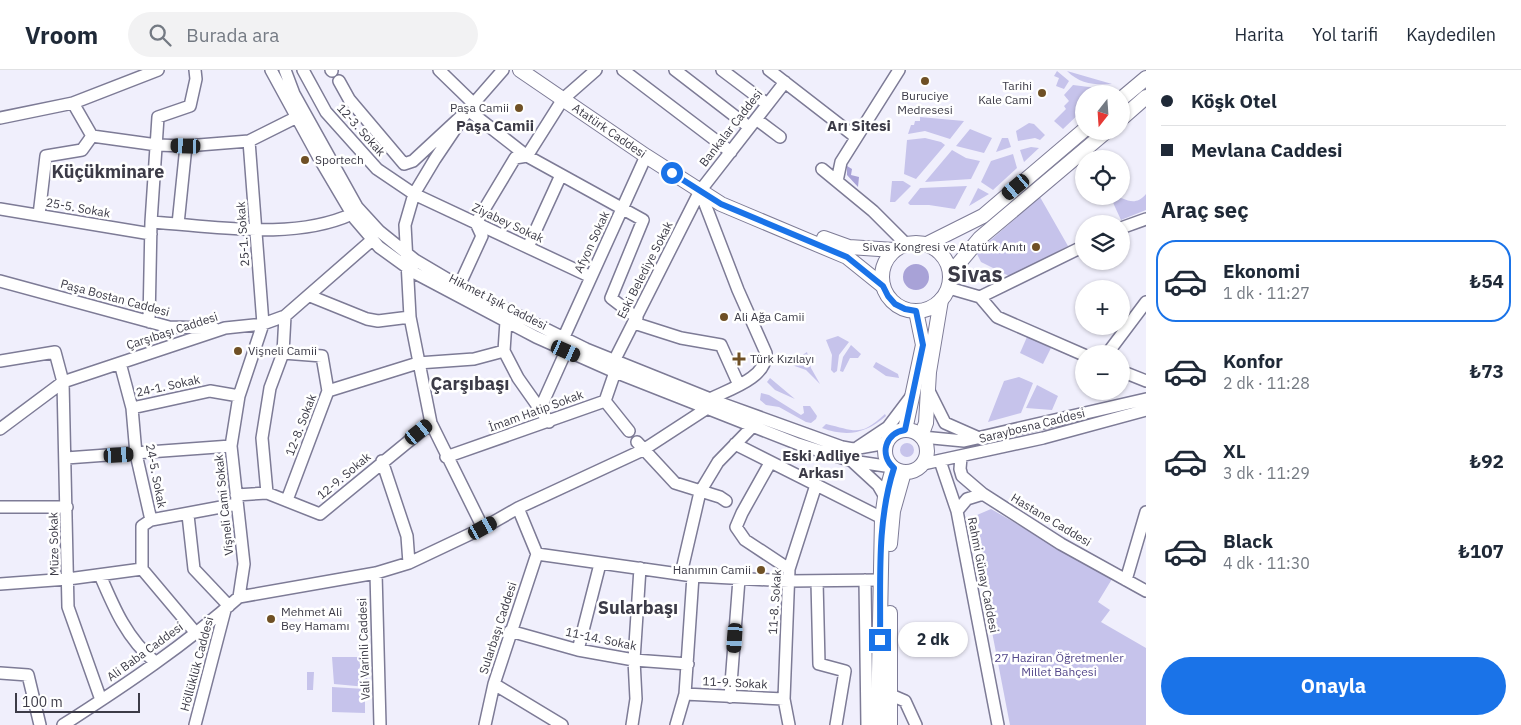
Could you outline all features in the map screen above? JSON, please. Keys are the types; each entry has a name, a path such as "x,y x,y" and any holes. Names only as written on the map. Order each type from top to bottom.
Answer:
{"main road":[{"name":"Atatürk Caddesi","path":"520,70 566,97 702,189 742,207 849,247 900,247"},
{"name":"Atatürk Caddesi","path":"537,70 566,97 646,156 741,213 847,257 883,286"},
{"path":"1130,91 1146,78"},
{"path":"1130,110 1146,97"},
{"path":"941,300 927,309 916,311 905,309 895,304 883,286 884,264 900,247 926,244 966,227 983,216 1075,138"},
{"path":"922,436 926,423 929,372 941,300 949,281 980,238 1096,140"},
{"path":"926,244 937,249 945,258 949,281"},
{"path":"905,430 923,345 916,311"},
{"path":"890,725 889,554 896,469 886,456 887,443 894,434 905,430 922,436 928,450 923,464 916,470 896,469"},
{"path":"878,725 882,518 885,497 896,469"}],"street":[{"path":"0,118 73,103 156,70"},
{"path":"150,322 151,222 158,118 190,106 196,79 195,70"},
{"name":"Hikmet Işık Caddesi","path":"271,70 352,214 372,240 407,268 566,351 615,366 708,404 752,427 798,444 852,461 896,469"},
{"name":"Hikmet Işık Caddesi","path":"284,70 308,119 357,207 379,231 406,253 459,286 615,366"},
{"name":"12-3. Sokak","path":"303,70 326,112 377,168 414,194"},
{"path":"439,70 471,107 527,156 643,220 611,298 636,320 681,338 720,345 739,385"},
{"path":"338,81 349,99 404,164 413,161 471,107 503,70"},
{"path":"459,286 482,236 476,223 515,158 527,156 566,97 596,70"},
{"path":"623,70 731,152"},
{"path":"675,70 753,123 780,137"},
{"path":"722,70 767,104"},
{"path":"770,70 853,135 855,140"},
{"path":"837,181 838,167 899,70"},
{"name":"Bankalar Caddesi","path":"702,189 784,82"},
{"path":"73,103 92,136"},
{"path":"471,107 414,194 405,225 410,318 431,423 446,457 483,528"},
{"path":"92,136 157,145 186,146 249,141 297,117"},
{"path":"39,215 46,156 82,150 92,136"},
{"name":"25-1. Sokak","path":"249,141 263,324"},
{"path":"178,224 186,146"},
{"name":"Afyon Sokak","path":"563,338 646,156"},
{"path":"822,169 874,211 900,247"},
{"path":"528,248 561,175"},
{"path":"239,597 376,573 409,563 483,528 518,508 640,446 761,370 766,361 766,353 738,290 702,189"},
{"name":"Eski Belediye Sokak","path":"615,366 702,189"},
{"name":"Ziyabey Sokak","path":"414,194 591,277"},
{"name":"25-5. Sokak","path":"0,209 151,234"},
{"path":"151,222 257,230 305,226 337,220 352,214"},
{"path":"1130,225 1146,220"},
{"name":"Çarşıbaşı Caddesi","path":"0,429 63,382 225,328 263,324 285,316 372,240"},
{"path":"980,297 1075,250"},
{"name":"Paşa Bostan Caddesi","path":"0,281 169,328 225,328"},
{"path":"949,281 980,297 997,317 1075,351"},
{"path":"310,296 367,320 378,321 410,318"},
{"path":"1114,345 1146,302"},
{"path":"267,493 262,438 264,413 270,388 283,353 285,316"},
{"path":"506,321 504,351 518,378 549,422"},
{"name":"Vişneli Cami Sokak","path":"239,597 244,564 231,446 239,396 263,324"},
{"name":"12-8. Sokak","path":"287,500 328,391 418,363 474,359 504,351"},
{"path":"540,409 566,351"},
{"name":"Müze Sokak","path":"0,361 56,352 63,382 68,607 101,700"},
{"path":"283,353 322,356 328,391"},
{"name":"24-5. Sokak","path":"120,363 132,408 136,454 151,520 142,526 142,568"},
{"path":"615,366 605,401 629,431"},
{"path":"1130,375 1146,381"},
{"path":"723,404 739,385"},
{"path":"929,390 945,424 979,438"},
{"name":"24-1. Sokak","path":"132,408 210,391 239,396"},
{"path":"855,449 888,427 914,393"},
{"name":"Saraybosna Caddesi","path":"922,436 964,441 1146,399"},
{"name":"İmam Hatip Sokak","path":"446,457 605,401"},
{"name":"Hikmet Işık Caddesi","path":"708,404 723,404 831,444 855,449 887,443"},
{"name":"Saraybosna Caddesi","path":"923,464 1043,438 1146,410"},
{"name":"12-9. Sokak","path":"151,520 188,514 267,493 320,514 431,423"},
{"path":"681,574 700,492 718,462 752,427"},
{"path":"735,444 882,518"},
{"path":"66,458 231,446"},
{"path":"640,446 675,483 720,497 726,501"},
{"name":"Hastane Caddesi","path":"961,457 960,469 962,476 983,494 1061,544 1146,591"},
{"path":"852,461 878,485 885,497"},
{"name":"Rahmi Günay Caddesi","path":"940,461 957,512 998,725"},
{"path":"382,462 408,536 409,563"},
{"path":"770,463 736,527 745,540 789,575"},
{"name":"11-8. Sokak","path":"789,725 784,699 789,575 816,485"},
{"path":"957,512 967,499 983,494"},
{"path":"0,507 67,507"},
{"path":"518,508 537,554 693,576 739,579 789,575 817,581 881,580"},
{"path":"1126,580 1146,512"},
{"path":"188,514 194,569 227,608"},
{"name":"Sularbaşı Caddesi","path":"537,554 494,684 562,725"},
{"path":"578,650 600,564"},
{"path":"0,584 100,575 142,568 195,632"},
{"path":"632,725 636,700 634,660 640,568"},
{"name":"Vali Varinli Caddesi","path":"376,573 380,725"},
{"path":"100,575 118,616 138,649 155,662"},
{"path":"676,725 685,694 693,576"},
{"path":"730,696 739,579"},
{"path":"865,580 867,725"},
{"path":"817,581 819,664 845,671 836,725"},
{"name":"Ali Baba Caddesi","path":"63,725 155,662 239,597"},
{"name":"Höllüklük Caddesi","path":"195,725 227,608"},
{"name":"11-14. Sokak","path":"510,631 578,650 634,660 688,664"},
{"path":"0,673 28,675 40,725"},
{"path":"485,725 494,684"},
{"name":"11-9. Sokak","path":"685,694 784,699"},
{"path":"891,695 905,701 916,725"},
{"path":"541,725 545,713"}],"green space":[{"path":"1057,71 1069,81 1064,89 1056,86 1059,78 1054,76"},
{"path":"1067,71 1112,84 1088,83 1077,79"},
{"path":"1073,85 1075,85 1075,118 1063,129 1054,121 1066,109 1064,106 1069,101 1064,95"},
{"path":"920,117 964,121 950,139 925,131 908,134 911,125 914,125 915,121 920,121"},
{"path":"1029,123 1034,124 1045,135 1040,140 1035,138 1018,141 1016,131"},
{"path":"970,129 992,138 984,153 956,146"},
{"path":"925,138 941,142 945,145 916,179 904,174 907,140"},
{"path":"1002,138 1008,138 1011,147 996,152"},
{"path":"1031,147 1039,148 1024,162 1020,150"},
{"path":"952,150 966,158 980,161 971,179 925,182"},
{"path":"1013,154 1017,168 993,190 981,182 991,161"},
{"path":"892,181 903,181 911,186 895,202 890,202"},
{"path":"967,186 955,209 929,205 910,205 908,203 920,188"},
{"path":"978,188 989,194 969,206"},
{"path":"1146,194 1146,210 1130,216 1119,215 1114,205 1130,205 1130,201 1137,201"},
{"path":"1040,197 1068,246 1011,277 981,262 977,254 985,245"},
{"path":"838,336 849,342 839,355 837,371 834,373 831,370 832,355 826,340"},
{"path":"1027,337 1051,348 1043,364 1020,353"},
{"path":"851,345 861,354 858,358 850,358 843,372 840,371 843,357"},
{"path":"807,352 811,368 820,384 806,370 789,364"},
{"path":"876,362 898,374 899,378 886,376 873,367"},
{"path":"1019,377 1033,383 1021,413 988,422 1004,381"},
{"path":"770,378 795,399 775,390 767,382"},
{"path":"1037,385 1058,396 1052,410 1026,408"},
{"path":"761,393 769,395 801,415 804,413 803,406 810,406 817,416 816,419 811,423 806,422 779,407 766,405 760,400"},
{"path":"885,414 886,416 871,427 856,432 831,431 822,428 826,424 851,430 863,429"},
{"path":"907,443 912,445 914,450 912,455 907,457 902,455 900,450 902,445"},
{"name":"27 Haziran Öğretmenler Millet Bahçesi","path":"991,509 1112,579 1098,602 1110,610 1101,622 1146,648 1146,725 1010,725 970,518"},
{"path":"332,657 368,657 367,687 334,684"},
{"path":"307,672 314,672 313,690 307,690"},
{"path":"332,687 365,689 365,713 332,712"}],"shaded area":[{"path":"847,166 852,169 851,175 859,177 858,187 847,175"},
{"path":"916,264 925,268 929,277 925,286 916,290 907,286 903,277 907,268"}],"place":[{"name":"Buruciye Medresesi","path":"925,81"},
{"name":"Tarihi Kale Cami","path":"1042,93"},
{"name":"Paşa Camii","path":"519,108"},
{"name":"Sportech","path":"305,160"},
{"name":"Sivas Kongresi ve Atatürk Anıtı","path":"1036,247"},
{"name":"Ali Ağa Camii","path":"724,317"},
{"name":"Vişneli Camii","path":"238,351"},
{"name":"Türk Kızılayı","path":"739,359"},
{"name":"Hanımın Camii","path":"761,570"},
{"name":"Mehmet Ali Bey Hamamı","path":"271,619"}],"district":[{"name":"Paşa Camii","path":"495,126"},
{"name":"Arı Sitesi","path":"859,126"},
{"name":"Küçükminare","path":"108,172"},
{"name":"Sivas","path":"975,274"},
{"name":"Çarşıbaşı","path":"470,384"},
{"name":"Eski Adliye Arkası","path":"821,464"},
{"name":"Sularbaşı","path":"638,608"}],"route":[{"path":"672,173 721,204 847,257 866,270 883,286 895,304 905,309 916,311 923,345 914,393 905,430 892,436 885,448 886,459 894,468 885,497 882,518 880,640"}]}
